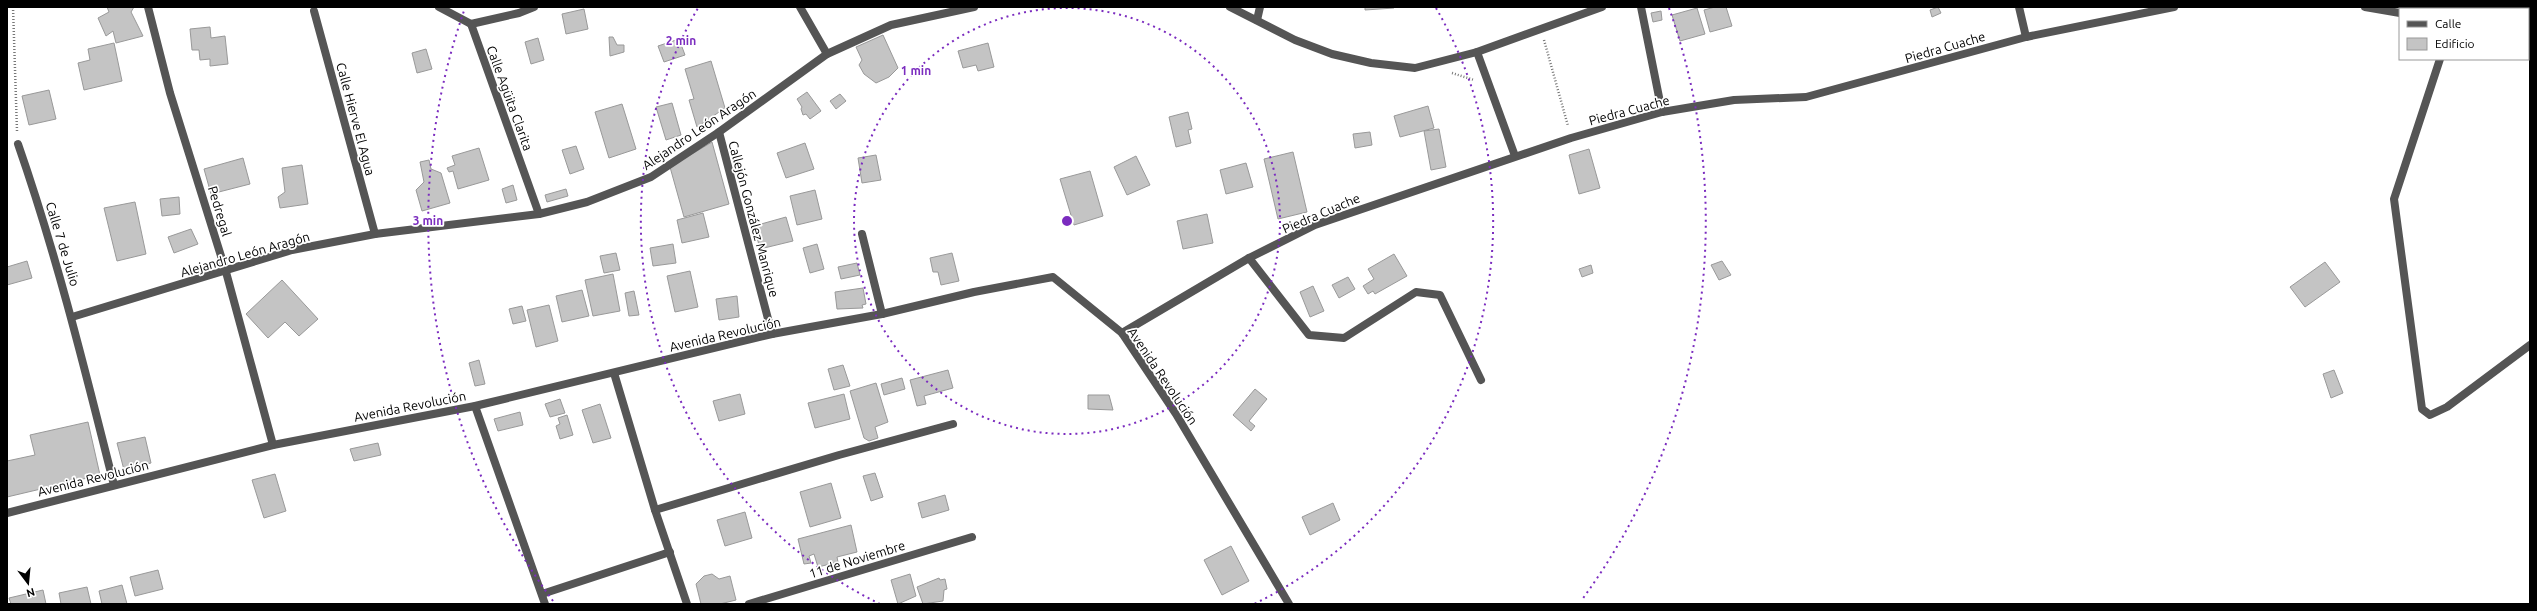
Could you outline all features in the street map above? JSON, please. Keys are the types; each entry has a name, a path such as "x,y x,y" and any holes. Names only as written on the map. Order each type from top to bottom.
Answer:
{"street":[{"name":"Pedregal","path":"148,7 170,93 226,272 273,445"},
{"path":"439,7 471,24 519,13 534,7"},
{"path":"800,7 827,54"},
{"name":"Alejandro León Aragón","path":"72,318 226,272 292,250 375,234 540,214 587,202 651,178 719,132 827,54 892,25 974,7"},
{"path":"1230,7 1295,40 1332,54 1371,63 1415,68 1477,52 1602,7"},
{"path":"1257,20 1260,7"},
{"path":"1641,7 1662,112"},
{"path":"2019,7 2026,37"},
{"name":"Piedra Cuache","path":"1122,333 1249,258 1315,225 1571,138 1662,112 1734,100 1806,97 2026,37 2174,7"},
{"path":"2365,7 2399,13"},
{"name":"Calle Hierve El Agua","path":"314,11 375,234"},
{"name":"Calle Agüita Clarita","path":"471,24 540,214"},
{"path":"1477,52 1515,156"},
{"path":"2440,60 2394,199 2422,409 2430,415 2447,407 2530,344"},
{"name":"Callejón González Manrique","path":"719,132 772,334"},
{"name":"Calle 7 de Julio","path":"18,144 45,221 72,318 114,485"},
{"path":"862,234 882,314"},
{"path":"1249,258 1309,335 1344,338 1416,292 1440,295 1482,380"},
{"name":"Avenida Revolución","path":"7,512 273,445 475,406 772,334 882,314 974,292 1053,277 1122,333 1176,414 1290,604"},
{"path":"614,373 656,510 687,604"},
{"path":"475,406 545,604"},
{"path":"656,510 839,455 954,424"},
{"name":"11 de Noviembre","path":"749,604 972,537"},
{"path":"542,594 670,552"}],"path":[{"path":"13,7 18,144"},
{"path":"1541,29 1571,138"}],"building":[{"path":"107,7 134,7 131,12 143,36 116,43 113,31 106,36 98,18 109,12"},
{"path":"1365,7 1394,7 1394,8 1365,10"},
{"path":"1715,7 1726,7 1732,26 1710,32 1704,10"},
{"path":"1938,7 1941,13 1932,17 1930,10"},
{"path":"1697,8 1705,34 1680,41 1672,15"},
{"path":"584,9 588,29 566,34 562,14"},
{"path":"1661,11 1662,20 1653,22 1651,13"},
{"path":"210,27 211,38 225,36 228,64 210,66 210,59 200,60 199,50 192,50 190,29"},
{"path":"883,35 898,68 889,77 876,83 864,74 859,65 862,60 856,47"},
{"path":"609,37 613,37 617,45 624,45 624,52 610,56"},
{"path":"538,38 544,60 531,64 525,42"},
{"path":"679,39 685,55 664,62 658,46"},
{"path":"114,43 122,81 84,90 78,63 90,60 88,49"},
{"path":"988,43 994,67 978,71 976,65 963,68 958,51"},
{"path":"426,49 432,69 417,73 412,53"},
{"path":"711,61 725,108 697,127 689,100 694,99 685,69"},
{"path":"49,90 56,119 29,125 22,96"},
{"path":"807,92 821,111 810,119 806,114 803,115 801,109 802,107 797,99"},
{"path":"840,94 846,101 836,109 830,101"},
{"path":"672,103 681,135 666,140 656,107"},
{"path":"622,104 636,149 609,158 595,112"},
{"path":"1428,106 1434,128 1400,137 1394,116"},
{"path":"1188,112 1192,129 1188,130 1191,143 1176,147 1169,117"},
{"path":"1439,129 1446,167 1431,170 1424,131"},
{"path":"1370,132 1372,145 1355,148 1353,134"},
{"path":"712,142 729,204 684,217 670,167"},
{"path":"805,143 814,169 786,178 777,153"},
{"path":"576,146 584,169 570,174 562,150"},
{"path":"479,148 489,180 458,189 453,171 449,172 447,168 455,165 452,156"},
{"path":"1589,149 1600,188 1579,194 1569,155"},
{"path":"1293,152 1307,212 1278,219 1264,159"},
{"path":"876,155 881,180 862,183 858,158"},
{"path":"1136,156 1150,185 1127,195 1114,167"},
{"path":"243,158 250,184 211,194 204,169"},
{"path":"429,160 431,169 441,173 450,203 422,211 416,190 424,182 420,162"},
{"path":"1246,163 1253,187 1226,194 1220,170"},
{"path":"302,165 308,204 280,208 278,197 285,192 282,168"},
{"path":"1090,171 1103,216 1074,225 1060,179"},
{"path":"513,185 517,200 506,203 502,189"},
{"path":"566,189 568,196 547,202 545,195"},
{"path":"815,190 822,219 797,225 790,196"},
{"path":"179,197 180,214 162,216 160,199"},
{"path":"135,202 146,254 117,261 104,208"},
{"path":"703,213 709,237 682,243 677,220"},
{"path":"1207,214 1213,243 1183,249 1177,221"},
{"path":"786,217 793,241 760,249 754,226"},
{"path":"191,229 198,244 174,253 168,237"},
{"path":"673,244 676,263 653,266 650,248"},
{"path":"817,244 824,269 810,273 803,248"},
{"path":"616,253 620,270 604,273 600,256"},
{"path":"952,253 959,281 941,285 938,272 933,272 930,258"},
{"path":"1394,254 1407,276 1375,294 1373,291 1368,294 1363,286 1374,279 1368,269"},
{"path":"27,261 32,278 7,285 7,267"},
{"path":"1722,261 1731,275 1719,280 1711,265"},
{"path":"2325,262 2340,282 2305,307 2290,287"},
{"path":"857,263 860,275 841,279 838,267"},
{"path":"1591,265 1593,273 1582,277 1579,269"},
{"path":"690,271 698,307 675,312 667,276"},
{"path":"613,274 620,311 593,316 585,280"},
{"path":"1348,277 1355,289 1339,298 1332,285"},
{"path":"282,280 318,319 299,336 285,322 268,338 246,314"},
{"path":"1313,286 1324,311 1310,317 1300,292"},
{"path":"863,288 866,304 862,305 863,308 837,309 835,292"},
{"path":"582,290 589,316 562,322 556,296"},
{"path":"634,291 639,315 629,316 625,293"},
{"path":"737,296 739,317 719,320 716,299"},
{"path":"549,305 558,341 536,347 527,310"},
{"path":"522,306 526,321 513,324 509,309"},
{"path":"479,360 485,384 475,386 469,363"},
{"path":"843,365 850,386 834,390 828,369"},
{"path":"948,370 953,388 924,396 926,404 917,406 910,380"},
{"path":"2334,370 2343,393 2331,398 2323,374"},
{"path":"902,378 905,389 884,395 881,384"},
{"path":"876,383 888,422 875,427 878,438 869,441 864,438 850,391"},
{"path":"1255,389 1267,399 1249,421 1255,426 1251,431 1233,415"},
{"path":"740,394 745,414 719,421 713,401"},
{"path":"844,394 850,419 815,428 808,403"},
{"path":"1088,395 1109,395 1113,410 1088,409"},
{"path":"560,399 565,413 550,417 545,404"},
{"path":"600,404 611,438 593,443 582,410"},
{"path":"520,412 523,425 498,431 494,419"},
{"path":"567,415 573,435 560,439 556,426 560,424 558,418"},
{"path":"88,422 100,475 7,497 7,461 35,455 30,435"},
{"path":"145,437 151,463 124,470 117,443"},
{"path":"378,443 381,455 354,461 350,449"},
{"path":"875,473 883,497 871,501 863,476"},
{"path":"275,474 286,511 264,518 252,480"},
{"path":"831,483 841,518 810,527 800,492"},
{"path":"945,495 949,510 922,518 918,503"},
{"path":"1333,503 1340,520 1310,535 1302,517"},
{"path":"745,512 752,538 725,546 717,520"},
{"path":"851,525 857,552 837,557 838,562 818,567 814,554 809,556 811,563 804,564 798,539"},
{"path":"1231,546 1249,581 1222,595 1204,560"},
{"path":"158,570 163,589 135,596 130,577"},
{"path":"712,574 719,579 730,576 736,600 720,604 701,604 696,584 704,576"},
{"path":"910,574 916,596 898,604 891,580"},
{"path":"939,578 940,580 945,579 947,589 944,590 943,601 923,604 917,587"},
{"path":"122,585 127,604 102,604 99,591"},
{"path":"87,587 91,604 61,604 59,593"},
{"path":"43,590 46,604 11,604 9,598"}]}
